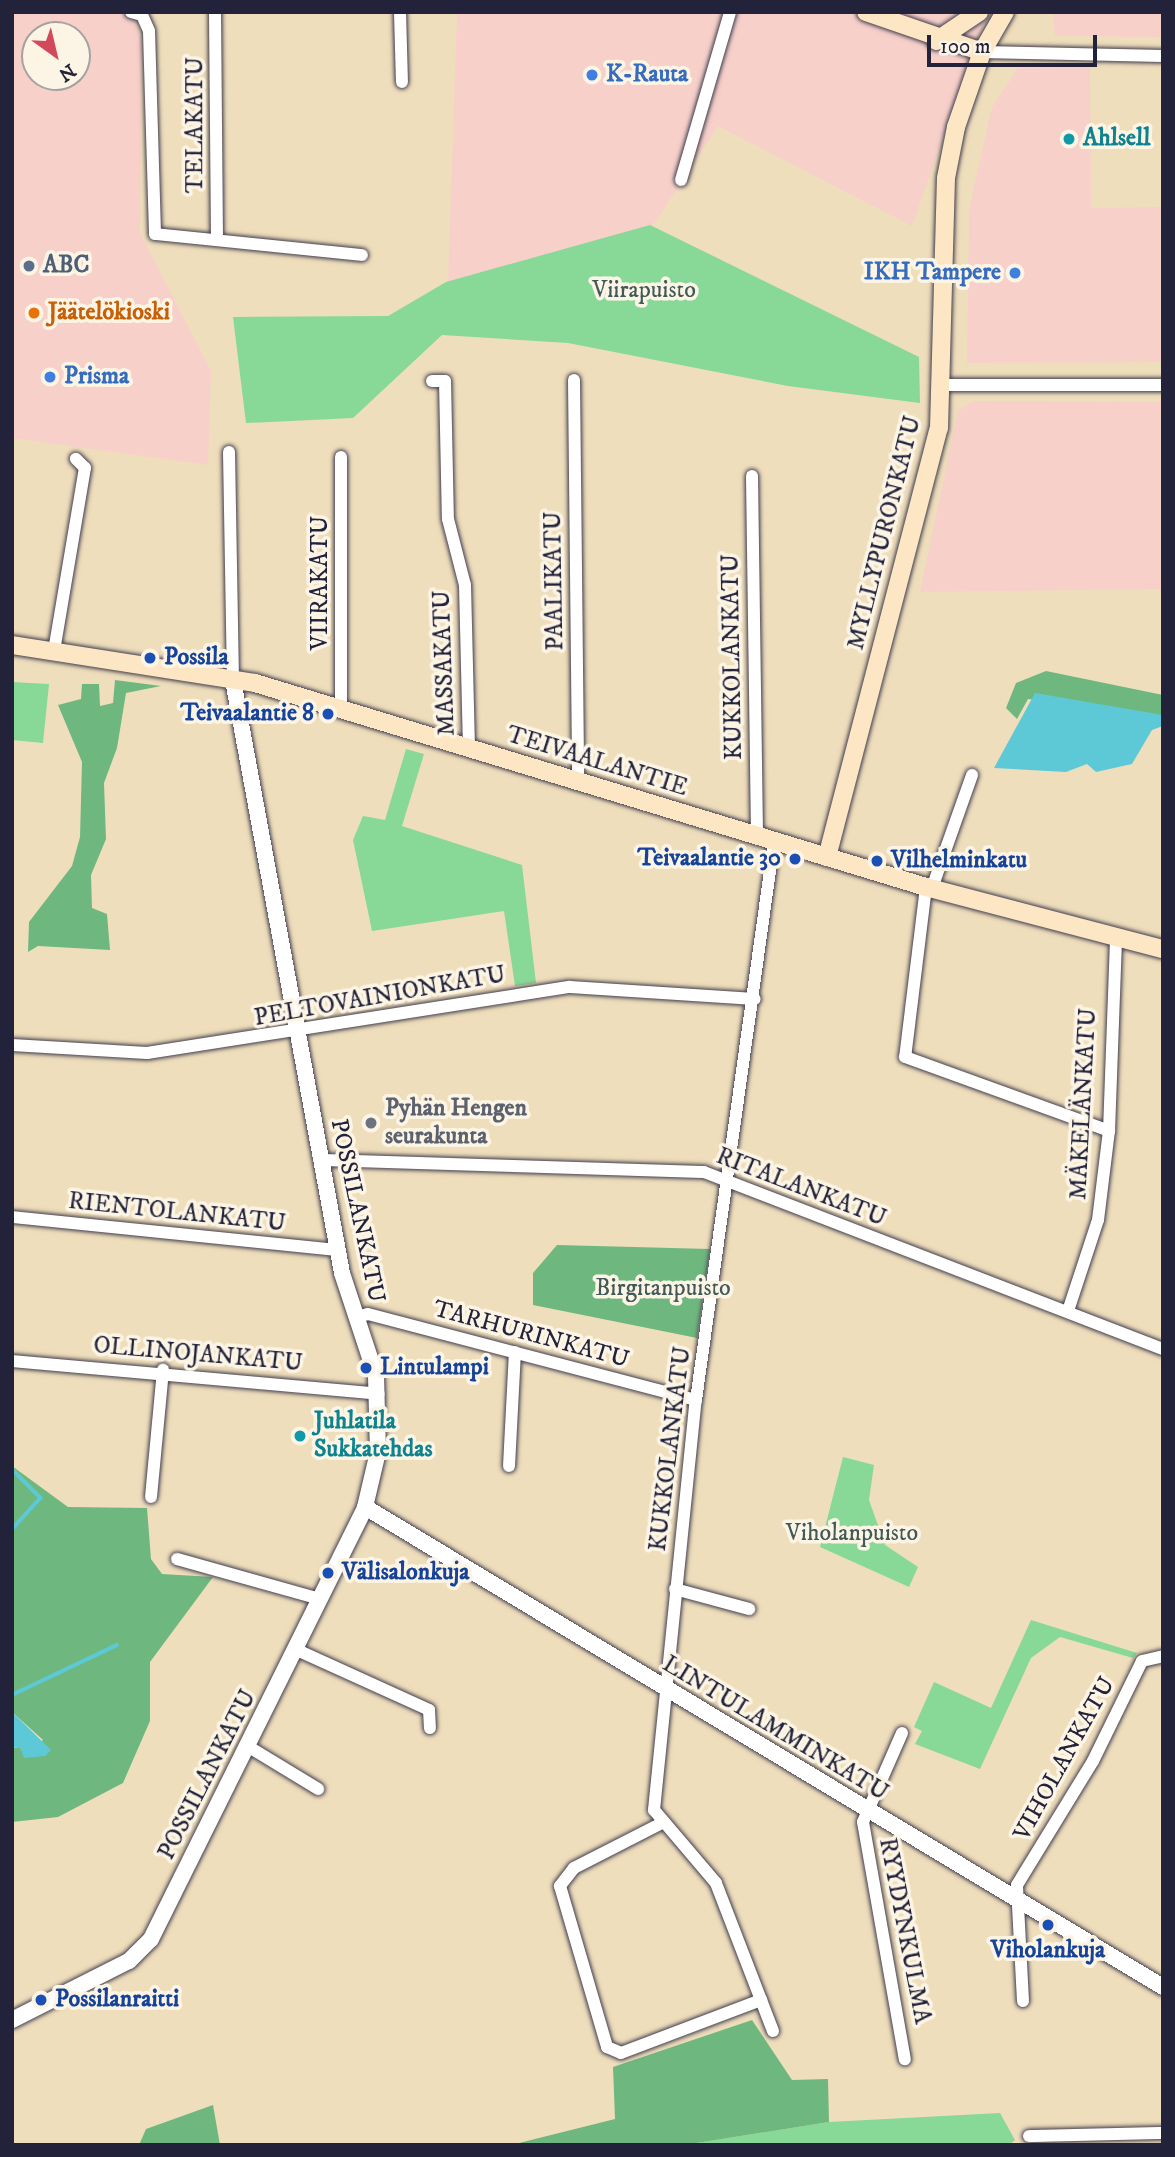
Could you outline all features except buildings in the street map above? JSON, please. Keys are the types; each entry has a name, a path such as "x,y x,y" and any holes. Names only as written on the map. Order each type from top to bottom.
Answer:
{"main road":[{"path":"866,12 936,41 982,52"},
{"path":"936,41 979,12"},
{"name":"MYLLYPURONKATU","path":"982,52 981,34 992,12"},
{"name":"MYLLYPURONKATU","path":"827,857 934,449 943,385 946,178 982,52 1005,12"},
{"name":"TEIVAALANTIE","path":"12,645 233,680 341,709 929,888 1163,949"}],"street":[{"path":"131,12 142,15 149,31 155,234 362,254"},
{"name":"TELAKATU","path":"215,12 217,238"},
{"path":"400,12 402,82"},
{"path":"681,180 730,12"},
{"path":"982,52 1163,56"},
{"name":"PAALIKATU","path":"575,380 578,782"},
{"name":"MASSAKATU","path":"432,382 445,381 447,519 466,585 469,748"},
{"path":"943,385 1163,385"},
{"path":"229,452 233,680"},
{"name":"VIIRAKATU","path":"341,457 341,709"},
{"path":"54,651 85,468 76,459"},
{"name":"KUKKOLANKATU","path":"660,1824 654,1810 696,1400 730,1184 755,999 765,839 752,476"},
{"name":"POSSILANKATU","path":"12,2020 141,1953 249,1748 365,1507 378,1452 379,1394 338,1250 233,680"},
{"path":"972,775 929,888 905,1056 1109,1131"},
{"name":"MÄKELÄNKATU","path":"1068,1311 1098,1220 1109,1131 1116,937"},
{"name":"PELTOVAINIONKATU","path":"12,1045 147,1053 570,987 755,999"},
{"name":"RITALANKATU","path":"322,1160 704,1172 1163,1349"},
{"name":"RIENTOLANKATU","path":"12,1217 338,1250"},
{"name":"TARHURINKATU","path":"356,1317 368,1314 696,1400"},
{"path":"509,1466 515,1352"},
{"name":"OLLINOJANKATU","path":"12,1361 163,1370 379,1394"},
{"path":"151,1497 163,1370"},
{"name":"LINTULAMMINKATU","path":"365,1507 1163,1987"},
{"path":"177,1559 320,1599"},
{"path":"675,1589 749,1609"},
{"path":"297,1650 429,1710 430,1728"},
{"name":"VIHOLANKATU","path":"1014,1897 1142,1661 1163,1656"},
{"path":"867,1811 902,1733"},
{"path":"249,1748 318,1789"},
{"name":"RYYDYNKULMA","path":"867,1811 863,1828 905,2060"},
{"path":"761,2000 621,2053 607,2047 560,1886 574,1868 660,1824 716,1883 773,2031"},
{"path":"1014,1897 1023,2001"},
{"path":"1029,2136 1163,2133"}],"shaded area":[{"path":"12,12 132,12 141,41 140,233 211,371 208,465 12,438"},
{"path":"457,12 988,12 912,226 718,126 652,227 448,283"},
{"path":"1053,12 1163,12 1163,37 1055,36"},
{"path":"1090,67 1091,208 1163,207 1163,362 967,363 969,210 992,107 1018,68"},
{"path":"972,401 1163,402 1163,589 920,592 958,411"}],"green space":[{"name":"Viirapuisto","path":"650,225 919,357 920,403 788,386 568,343 442,335 353,418 246,423 233,317 388,316 446,282"},
{"path":"1046,671 1163,695 1163,716 1028,699 1017,719 1006,708 1016,683"},
{"path":"115,680 161,686 126,693 117,748 104,783 106,839 91,875 92,908 107,914 110,950 38,946 28,952 29,922 72,866 80,837 82,762 58,705 81,699 82,684 99,684 100,706 113,703"},
{"path":"12,682 49,684 43,743 12,740"},
{"path":"406,749 424,754 402,826 522,865 536,983 515,986 504,911 372,931 353,840 363,816 385,820"},
{"name":"Birgitanpuisto","path":"557,1245 710,1249 697,1338 533,1305 533,1273"},
{"name":"Viholanpuisto","path":"843,1457 874,1465 869,1500 885,1545 918,1567 909,1587 820,1547"},
{"path":"12,1466 68,1507 147,1508 151,1559 162,1574 213,1577 150,1662 150,1721 123,1783 58,1817 12,1822 12,1748 20,1747 25,1758 43,1740 12,1712"},
{"path":"1031,1620 1137,1653 1133,1658 1060,1637 1031,1658 980,1769 915,1744 922,1731 914,1727 934,1682 991,1708"},
{"path":"752,2020 792,2080 828,2079 829,2122 684,2145 511,2145 615,2119 613,2067"},
{"path":"213,2105 220,2145 139,2145 146,2129"},
{"path":"1000,2113 1015,2140 1009,2145 684,2145 829,2122"}],"water":[{"path":"1035,693 1163,715 1163,726 1152,730 1132,764 1096,772 1087,764 1066,772 994,768"},
{"path":"12,1712 51,1750 45,1756 24,1758 20,1747 12,1748"}],"waterway":[{"path":"12,1469 41,1498 12,1530"},
{"path":"12,1695 117,1645"}],"place":[{"name":"K-Rauta","path":"592,75"},
{"name":"Ahlsell","path":"1069,139"},
{"name":"ABC","path":"29,266"},
{"name":"IKH Tampere","path":"1015,273"},
{"name":"Jäätelökioski","path":"34,313"},
{"name":"Prisma","path":"50,377"},
{"name":"Possila","path":"150,658"},
{"name":"Teivaalantie 8","path":"328,714"},
{"name":"Teivaalantie 30","path":"795,859"},
{"name":"Vilhelminkatu","path":"877,861"},
{"name":"Pyhän Hengen seurakunta","path":"371,1123"},
{"name":"Lintulampi","path":"366,1368"},
{"name":"Juhlatila Sukkatehdas","path":"300,1436"},
{"name":"Välisalonkuja","path":"328,1573"},
{"name":"Viholankuja","path":"1048,1925"},
{"name":"Possilanraitti","path":"41,2000"}]}
